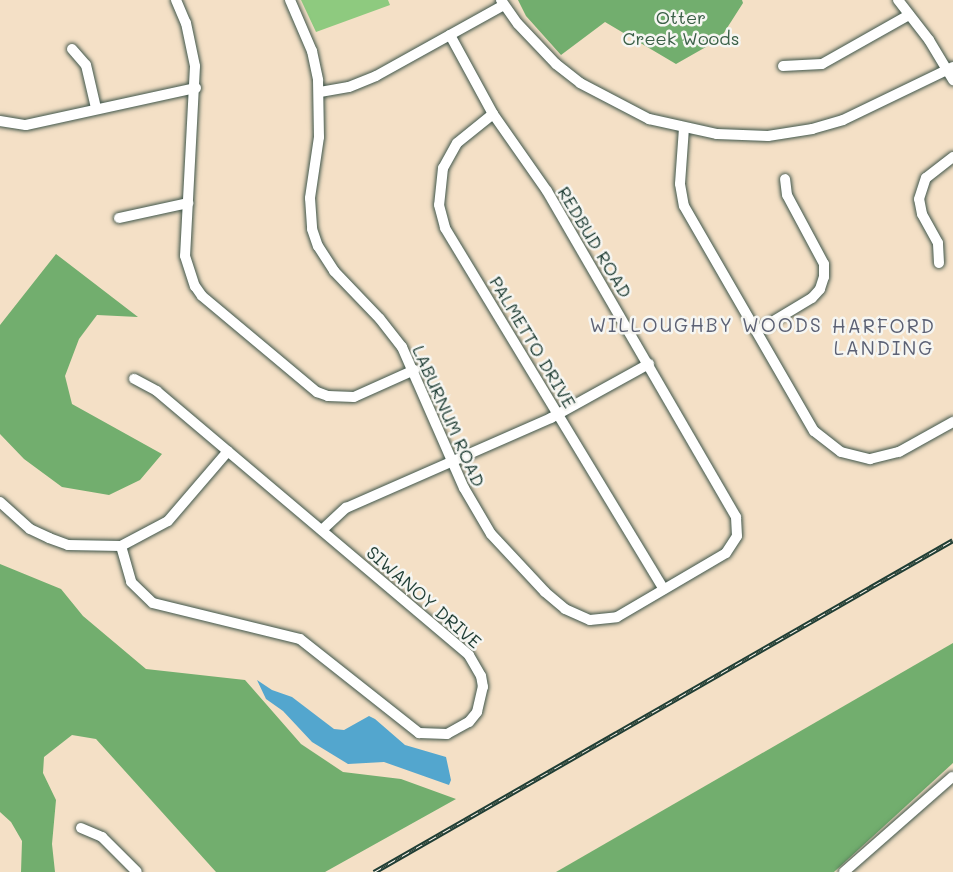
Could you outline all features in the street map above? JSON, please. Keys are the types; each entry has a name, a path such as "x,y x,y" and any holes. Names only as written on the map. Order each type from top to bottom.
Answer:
{"street":[{"path":"176,0 192,43 196,88 186,256 195,286 202,296 305,384 328,396 354,397 414,370"},
{"name":"LABURNUM ROAD","path":"290,0 312,51 320,92 319,137 310,198 312,229 325,258 402,347 464,488 491,534 545,592 572,613 590,620 617,617 664,589"},
{"path":"898,0 950,69 953,80"},
{"path":"320,92 361,83 450,36 503,3 556,64 580,83 622,107 684,128 717,134 768,136 812,129 843,120 950,69"},
{"path":"783,66 822,64 909,15"},
{"name":"REDBUD ROAD","path":"450,36 493,114 547,191 733,509 737,525 736,540 730,549 664,589"},
{"path":"72,49 86,65 96,108"},
{"path":"0,121 26,125 196,88"},
{"name":"PALMETTO DRIVE","path":"493,114 468,131 448,156 439,187 445,228 664,589"},
{"path":"684,128 680,184 684,206 814,431 841,452 870,459 884,457 912,446 953,422"},
{"path":"939,263 938,243 922,214 919,199 926,178 953,157"},
{"path":"757,331 812,298 820,289 824,277 824,264 787,195 785,179"},
{"path":"119,218 188,203"},
{"path":"322,530 346,508 558,415 649,364"},
{"name":"SIWANOY DRIVE","path":"121,546 131,582 153,603 300,639 419,733 447,734 469,722 481,699 481,676 477,665 157,390 134,379"},
{"path":"0,502 30,529 59,542 96,548 121,546 168,521 229,451"},
{"path":"844,872 951,777"},
{"path":"81,828 102,837 137,872"}],"green space":[{"path":"301,0 388,0 390,5 316,32"},
{"name":"Otter Creek Woods","path":"518,0 742,0 743,3 720,39 676,64 605,22 561,55 526,16"},
{"path":"56,254 138,317 97,315 79,339 65,376 72,404 162,454 140,480 109,495 62,487 24,459 0,434 0,325"},
{"path":"0,564 61,589 83,616 146,669 245,680 301,744 343,772 401,779 456,799 325,872 216,872 96,739 72,735 44,757 43,773 56,800 52,844 55,872 21,872 22,841 11,822 0,812"},
{"path":"953,643 953,763 834,872 556,872"}],"water":[{"path":"257,680 272,690 292,697 334,729 344,730 369,716 405,745 446,757 451,780 449,785 384,762 348,764 312,742 283,711 266,699"}],"railway":[{"path":"374,872 953,540"}],"district":[{"name":"WILLOUGHBY WOODS","path":"706,325"},
{"name":"HARFORD LANDING","path":"884,337"}]}
